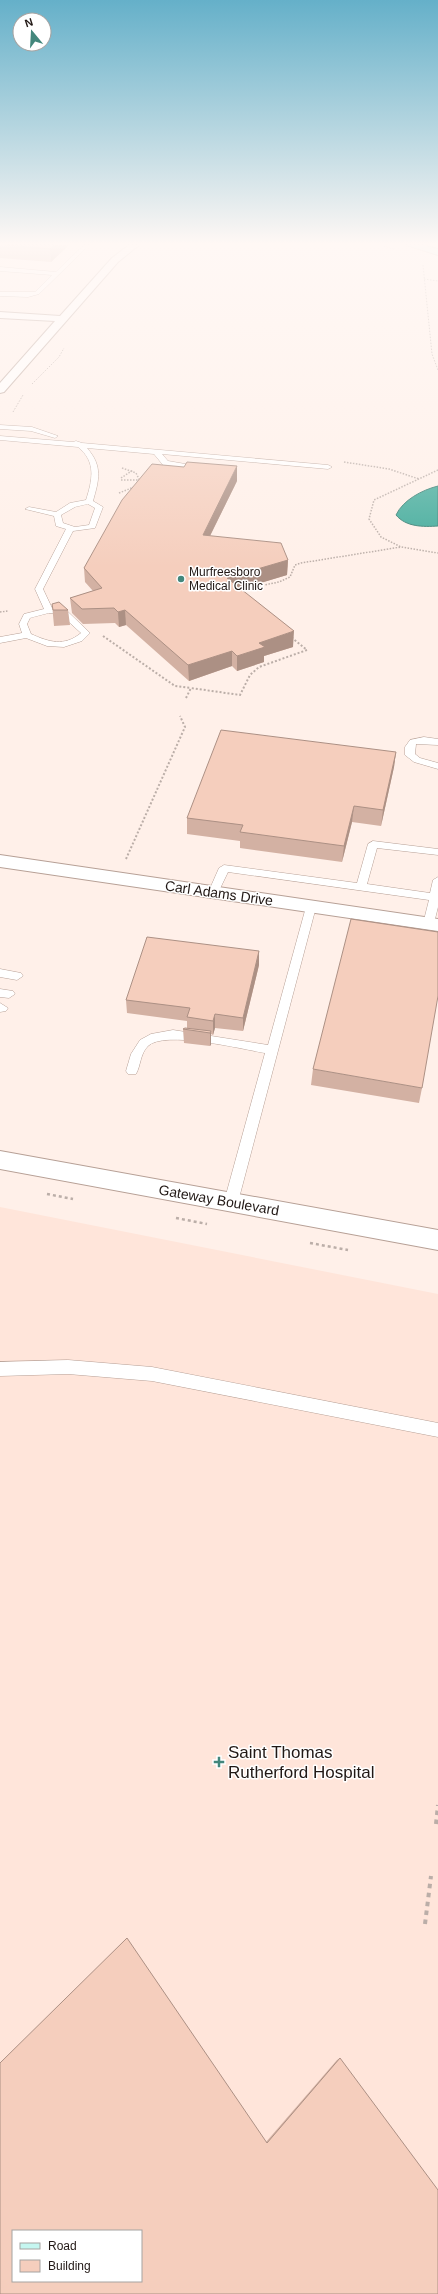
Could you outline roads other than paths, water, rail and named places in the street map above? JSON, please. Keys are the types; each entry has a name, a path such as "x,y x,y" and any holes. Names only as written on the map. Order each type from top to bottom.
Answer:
{"street":[{"path":"0,390 34,352"},
{"name":"Carl Adams Drive","path":"0,861 434,925"},
{"name":"Gateway Boulevard","path":"0,1160 438,1240"}],"lane":[{"path":"0,427 32,429 79,444 90,456 96,475 89,502"},
{"path":"0,438 154,450 328,467"},
{"path":"154,450 166,463 201,468"},
{"path":"232,466 238,458"},
{"path":"29,509 57,514 73,505 89,502 99,507 92,526 82,530 70,529 60,524 57,514"},
{"path":"49,610 39,589 70,529"},
{"path":"0,640 27,635 43,643 62,646 77,641 86,633 63,612 49,610 27,616 23,624 27,635"},
{"path":"438,742 424,740 413,742 410,747 410,755 417,760 438,766"},
{"path":"361,887 373,844 438,852"},
{"path":"213,892 224,868 435,897"},
{"path":"434,925 435,897 438,880"},
{"path":"231,1202 311,907"},
{"path":"0,973 17,976"},
{"path":"132,1071 136,1054 143,1041 158,1036 173,1034 272,1050"},
{"path":"0,1369 68,1367 152,1374 438,1430"}],"water":[{"path":"438,486 438,526 421,526 410,524 400,519 396,515 408,500 426,490"}],"place":[{"name":"Murfreesboro Medical Clinic","path":"181,579"},
{"name":"Saint Thomas Rutherford Hospital","path":"219,1762"}]}
